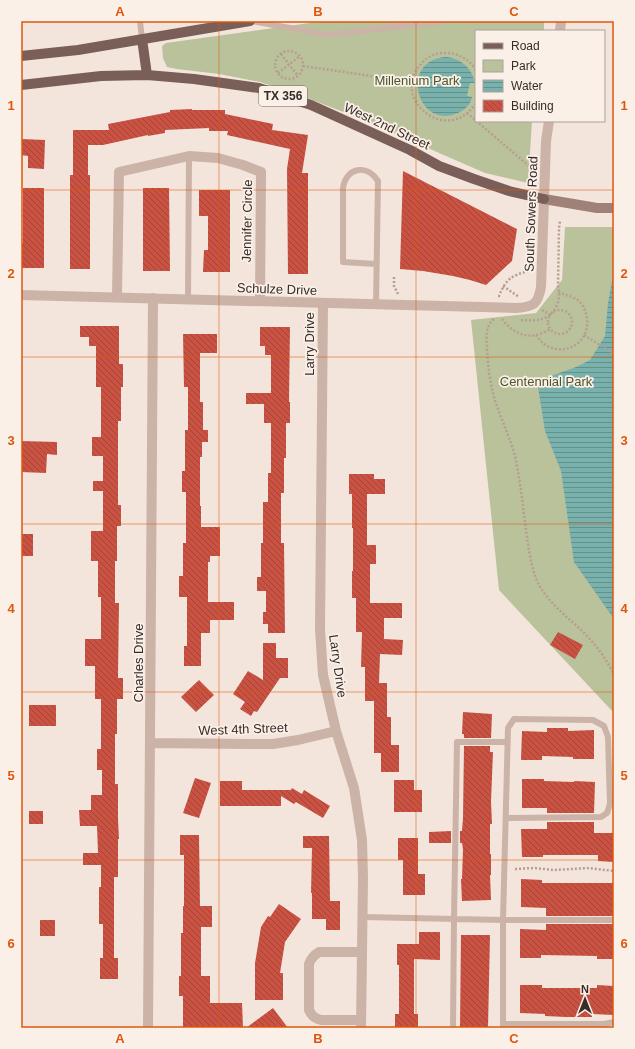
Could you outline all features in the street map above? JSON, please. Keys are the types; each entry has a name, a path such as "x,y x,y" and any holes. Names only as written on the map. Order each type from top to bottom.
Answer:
{"main road":[{"path":"21,56 78,50 251,21"},
{"path":"142,39 147,74"},
{"name":"TX 356","path":"21,85 102,76 147,74"},
{"name":"West 2nd Street","path":"147,74 194,78 266,90 311,104 410,150 440,166 509,191 544,200 597,208 614,208"}],"street":[{"name":"South Sowers Road","path":"533,305 539,297 541,287 546,141 549,122"},
{"name":"Jennifer Circle","path":"117,297 119,172 189,156 218,158 261,172 260,301"},
{"name":"Schulze Drive","path":"21,294 376,305 516,308 533,305"},
{"name":"Charles Drive","path":"148,1028 153,298"},
{"name":"Larry Drive","path":"322,303 320,629 323,675 336,731 354,788 363,859 361,1024"},
{"name":"West 4th Street","path":"150,743 273,744 336,731"},
{"path":"361,1024 321,1020 311,1015 309,1010 309,964 311,959 319,952 362,952"}],"lane":[{"path":"140,21 142,39"},
{"path":"251,21 328,35 444,21"},
{"path":"188,299 189,156"},
{"path":"376,264 343,262 342,188 347,176 351,172 357,170 369,172 378,181 376,305"},
{"path":"506,818 601,817 607,813 610,804 608,737 604,726 593,720 514,719 508,728 503,920 503,1026 604,1024 614,1022"},
{"path":"453,1028 457,742 507,742"},
{"path":"363,917 503,920 614,920"}],"path":[{"path":"286,51 291,51 300,56 303,61 303,66 298,76 287,78 282,77 278,73 276,63 277,58 281,54 286,51"},
{"path":"475,66 456,54 447,52 438,53 426,59 419,65 412,82 412,91 416,103 429,116 441,120 459,118 467,113 475,104"},
{"path":"281,54 298,76"},
{"path":"278,73 300,56"},
{"path":"303,66 412,82"},
{"path":"467,113 475,120"},
{"path":"478,122 529,166"},
{"path":"536,335 540,341 546,345 552,348 562,349 575,345 584,336 587,329 588,322 584,307 574,298 559,292 558,288 560,221"},
{"path":"499,296 505,283 516,275 528,271"},
{"path":"503,286 521,298"},
{"path":"563,310 570,314 572,322 566,332 558,333 551,329 548,320 553,312 563,310"},
{"path":"495,318 490,323 487,330 489,375 517,464 525,524 534,572 546,596 591,640 614,675"},
{"path":"501,318 508,326 520,334 536,335 551,329"},
{"path":"584,336 614,354"},
{"path":"515,869 534,868 554,870 589,868 614,871"}],"green space":[{"name":"Millenium Park","path":"324,21 544,21 544,30 475,30 475,122 532,122 528,183 485,173 364,120 297,94 260,82 219,74 167,67 163,58 162,46 166,43"},
{"name":"Centennial Park","path":"565,227 614,227 614,723 613,712 499,590 471,320 536,313 562,280"}],"water":[{"path":"446,57 456,59 465,65 474,78 475,83 470,83 467,96 472,97 467,106 458,113 444,116 432,112 424,104 419,93 418,81 422,70 431,61"},
{"path":"614,270 614,619 574,562 561,471 545,431 538,387 545,378 576,367 590,360 605,336 608,303"}],"building":[{"path":"170,110 225,110 225,114 273,124 272,130 308,135 302,173 308,173 308,274 288,274 287,169 290,149 227,135 228,131 209,131 209,128 165,130 165,133 148,135 103,145 88,145 88,175 90,175 90,269 70,269 70,175 73,175 73,130 109,130 108,124 170,112"},
{"path":"21,139 45,140 44,169 28,168 28,156 21,155"},
{"path":"403,171 517,229 512,261 486,285 453,276 400,269"},
{"path":"23,188 44,188 44,268 22,268"},
{"path":"143,188 169,188 170,271 143,271"},
{"path":"199,190 230,190 230,272 203,272 204,250 208,250 208,216 199,216"},
{"path":"80,326 119,326 119,364 123,364 121,421 118,421 118,505 121,505 121,526 117,526 117,561 115,561 115,603 119,603 118,678 123,678 123,699 117,699 117,734 115,734 115,784 118,784 119,839 118,877 114,877 114,958 118,958 118,979 100,979 100,958 103,958 103,924 99,924 99,887 101,887 101,865 83,865 83,853 98,853 97,826 80,826 79,810 91,810 91,795 102,795 102,770 97,770 97,749 101,749 101,699 95,699 95,666 85,666 85,639 101,639 101,597 98,597 98,561 91,561 91,531 103,531 103,491 93,491 93,481 103,481 103,456 92,456 92,437 101,437 101,387 96,387 96,346 89,346 89,337 80,337"},
{"path":"260,327 290,327 290,423 286,423 284,493 281,493 281,543 284,543 285,633 268,633 268,624 263,624 263,612 266,612 266,591 257,591 257,577 261,577 263,502 268,502 268,473 271,473 271,423 264,423 264,404 246,404 246,393 271,393 271,355 265,355 265,346 260,346"},
{"path":"183,334 217,334 217,353 200,353 200,402 203,402 203,430 208,430 208,442 202,442 202,457 200,457 201,527 220,527 220,556 210,556 210,562 208,562 208,602 234,602 234,620 210,620 210,633 201,633 201,666 184,666 184,646 187,646 187,597 179,597 179,576 183,576 183,543 186,543 186,492 182,492 182,471 185,471 185,430 188,430 188,387 184,387"},
{"path":"21,441 57,442 57,455 47,454 46,473 21,472"},
{"path":"349,474 374,474 374,479 385,479 385,494 367,494 367,545 376,545 376,564 370,564 370,603 402,603 402,618 384,618 384,639 403,640 402,655 380,654 379,683 387,683 387,717 391,717 391,745 399,745 399,772 381,772 381,753 374,753 374,701 365,701 365,667 361,667 362,632 356,632 356,598 352,598 353,528 352,494 349,494"},
{"path":"21,534 33,534 33,556 21,556"},
{"path":"558,632 583,645 575,659 550,645"},
{"path":"263,643 276,643 276,658 288,658 288,678 280,678 257,712 254,711 251,716 240,709 245,702 233,694 248,671 263,680"},
{"path":"199,680 214,695 196,712 181,697"},
{"path":"29,705 56,705 56,726 29,726"},
{"path":"463,712 492,714 491,738 464,738 464,734 462,734"},
{"path":"547,728 568,728 568,731 594,730 594,759 573,759 573,757 542,756 542,760 521,760 522,731 547,732"},
{"path":"464,746 490,746 490,752 493,752 491,802 492,824 490,824 491,900 462,901 461,879 463,849 462,843 460,843 460,831 462,831 463,818"},
{"path":"195,778 211,783 199,818 183,813"},
{"path":"522,779 595,782 594,813 547,813 547,808 522,808"},
{"path":"394,780 414,780 414,790 422,790 422,812 394,812"},
{"path":"220,781 242,781 242,790 291,790 292,788 302,794 304,790 330,806 323,818 296,802 294,804 281,796 281,806 220,806"},
{"path":"29,811 43,811 43,824 29,824"},
{"path":"547,822 594,822 594,833 614,833 614,862 598,861 598,855 543,855 543,857 522,857 521,829 547,829"},
{"path":"451,831 451,843 429,843 429,832"},
{"path":"180,835 199,835 200,906 212,906 212,927 201,927 201,976 210,976 210,1003 242,1003 243,1028 183,1028 183,996 179,996 179,976 181,976 181,933 183,933 184,855 180,855"},
{"path":"303,836 329,836 330,901 340,901 340,930 326,930 326,919 312,919 312,848 303,848"},
{"path":"398,838 418,838 418,874 425,874 425,895 403,895 403,860 398,860"},
{"path":"521,879 542,880 542,883 614,883 614,916 546,916 546,908 521,907"},
{"path":"279,904 301,919 285,942 280,973 283,973 283,1000 255,1000 255,963 261,927 268,916 270,917"},
{"path":"40,920 55,920 55,936 40,936"},
{"path":"546,924 614,924 614,959 597,959 597,956 541,955 541,958 520,958 520,929 546,930"},
{"path":"419,932 440,932 440,960 414,959 414,1014 418,1014 418,1028 395,1028 395,1014 399,1014 399,965 397,965 397,944 419,944"},
{"path":"461,935 490,935 488,1028 460,1028"},
{"path":"520,985 542,985 542,988 597,988 597,985 614,986 614,1015 592,1014 592,1017 566,1017 520,1013"},
{"path":"273,1008 288,1028 246,1028"}]}
